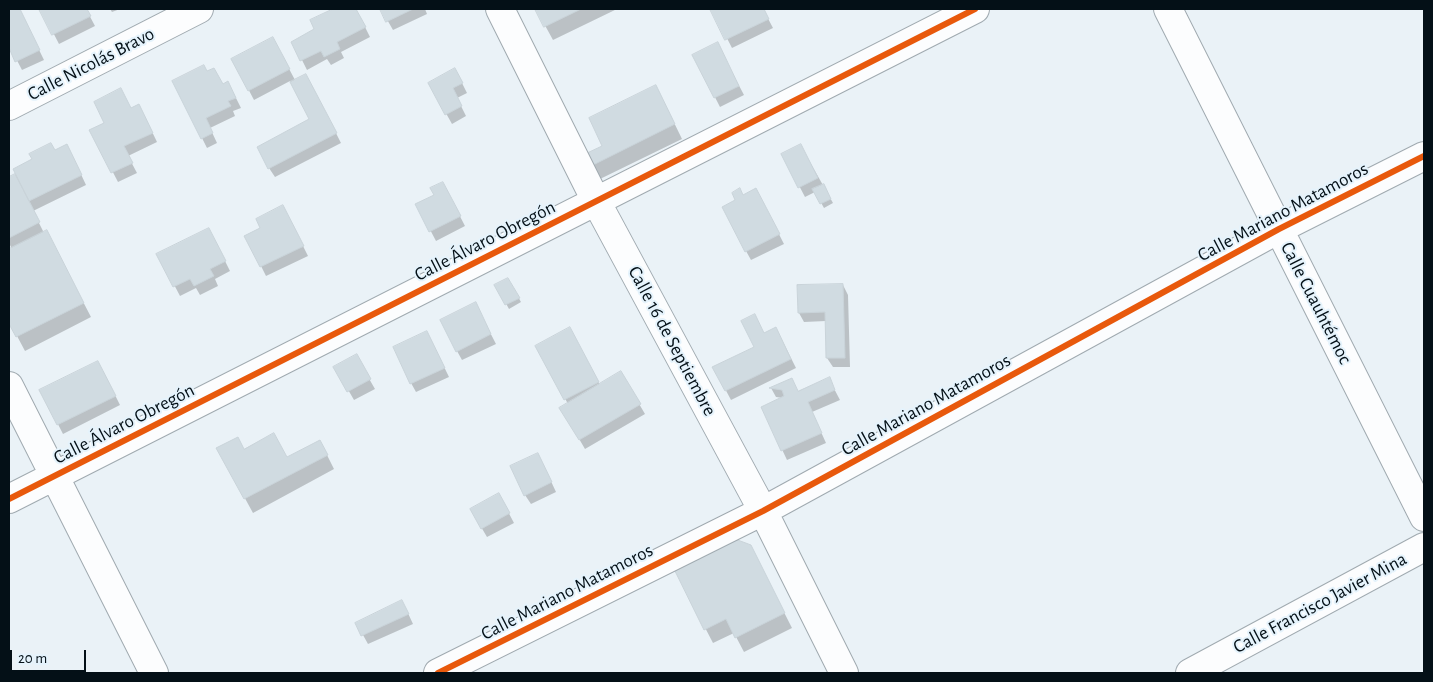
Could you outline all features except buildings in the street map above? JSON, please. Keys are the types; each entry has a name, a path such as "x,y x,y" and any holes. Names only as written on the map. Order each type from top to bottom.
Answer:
{"street":[{"name":"Calle Nicolás Bravo","path":"9,106 199,9"},
{"name":"Calle 16 de Septiembre","path":"500,9 596,201 763,511 844,673"},
{"name":"Calle Álvaro Obregón","path":"9,499 975,9"},
{"name":"Calle Cuauhtémoc","path":"1168,9 1424,517"},
{"name":"Calle Mariano Matamoros","path":"438,673 763,511 1279,229 1424,156"},
{"path":"9,386 154,673"},
{"name":"Calle Francisco Javier Mina","path":"1190,673 1424,547"}],"cycle path":[{"path":"9,499 975,9"},
{"path":"438,673 763,511 1279,229 1424,156"}]}
